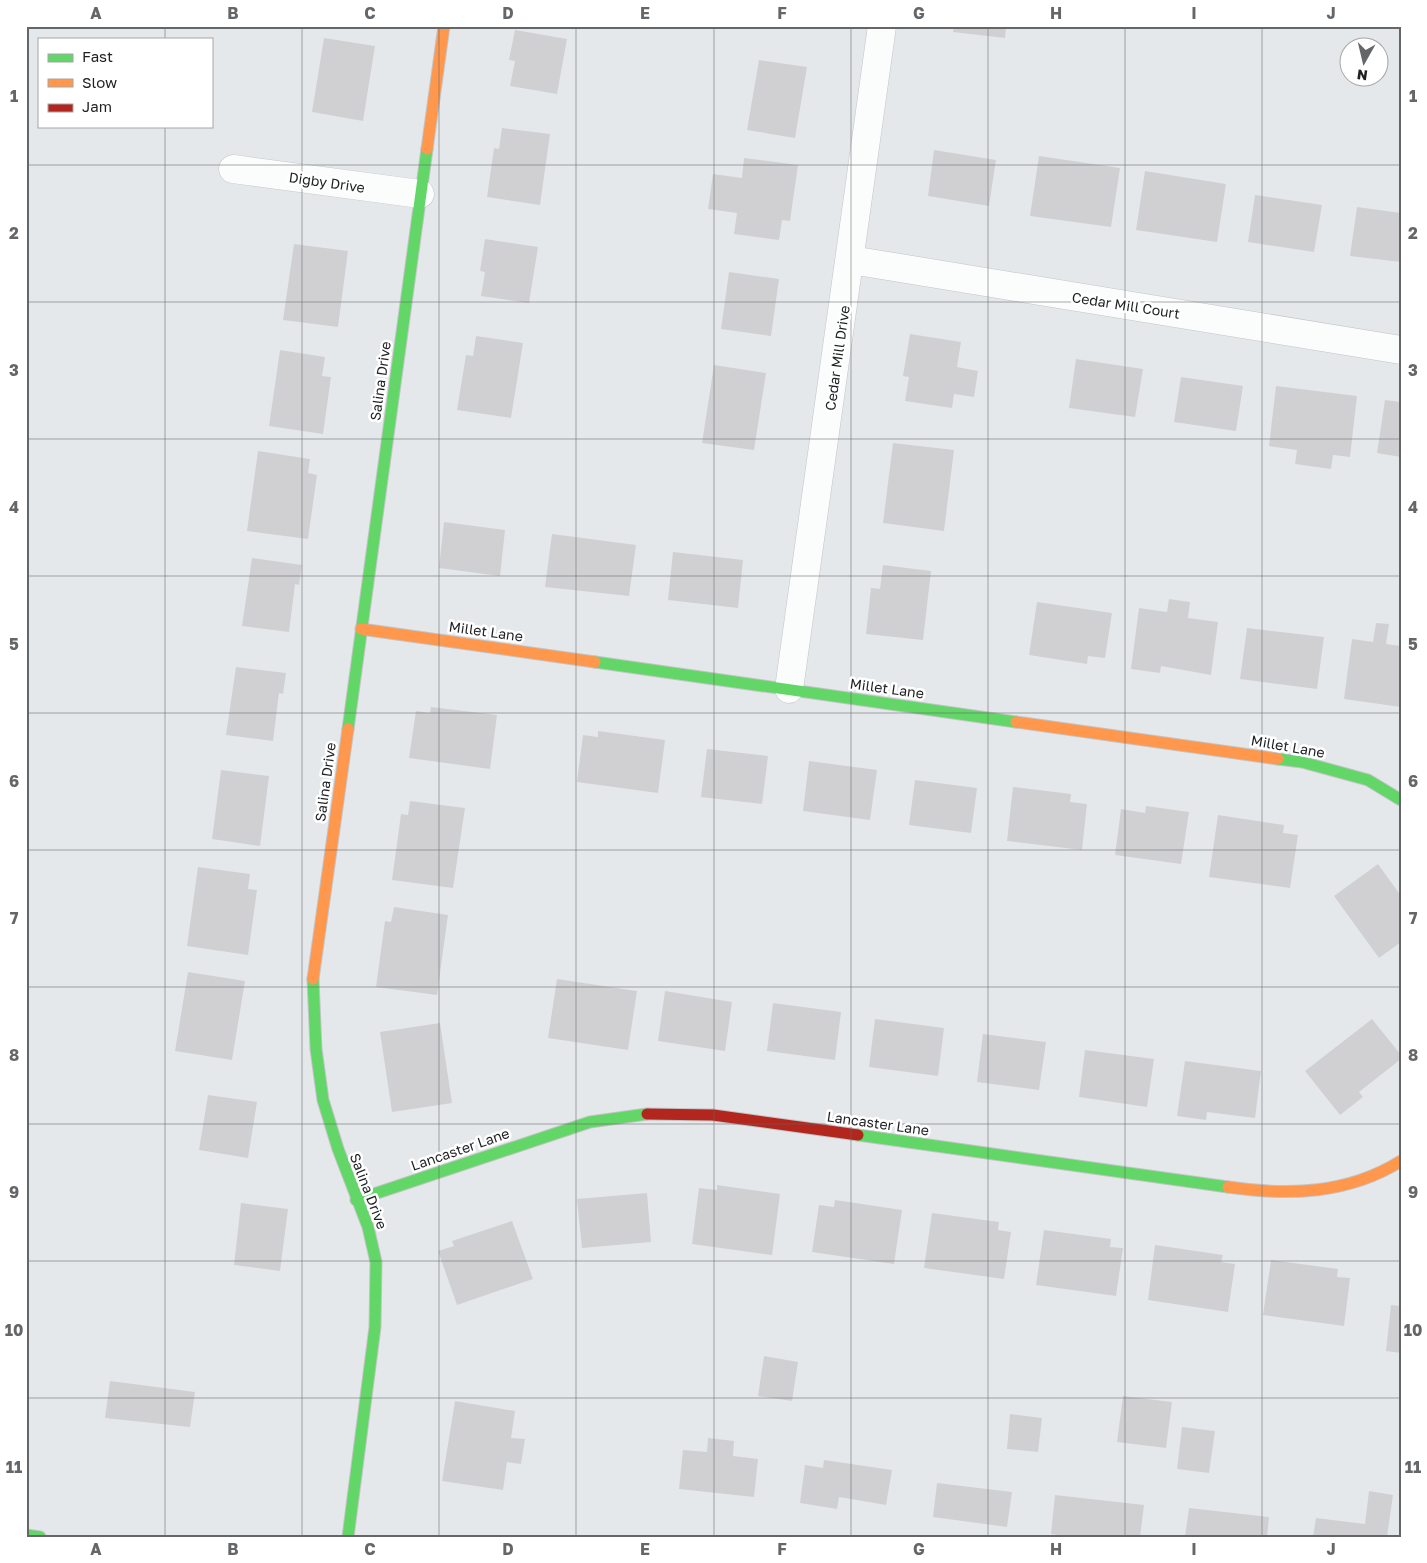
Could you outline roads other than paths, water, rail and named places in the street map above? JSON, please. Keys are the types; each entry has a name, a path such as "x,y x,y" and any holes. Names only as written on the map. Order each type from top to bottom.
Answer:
{"street":[{"name":"Salina Drive","path":"348,1537 376,1300 373,1245 327,1116 318,1072 313,1026 313,981 444,26"},
{"name":"Cedar Mill Drive","path":"789,689 851,260 882,26"},
{"name":"Digby Drive","path":"233,169 420,194"},
{"name":"Cedar Mill Court","path":"851,260 1401,350"},
{"name":"Millet Lane","path":"361,629 1302,762 1368,780 1401,800"},
{"name":"Lancaster Lane","path":"356,1200 561,1130 621,1116 651,1113 713,1115 1254,1191 1290,1194 1327,1190 1363,1181 1401,1162"},
{"path":"26,1535 40,1537"}]}
